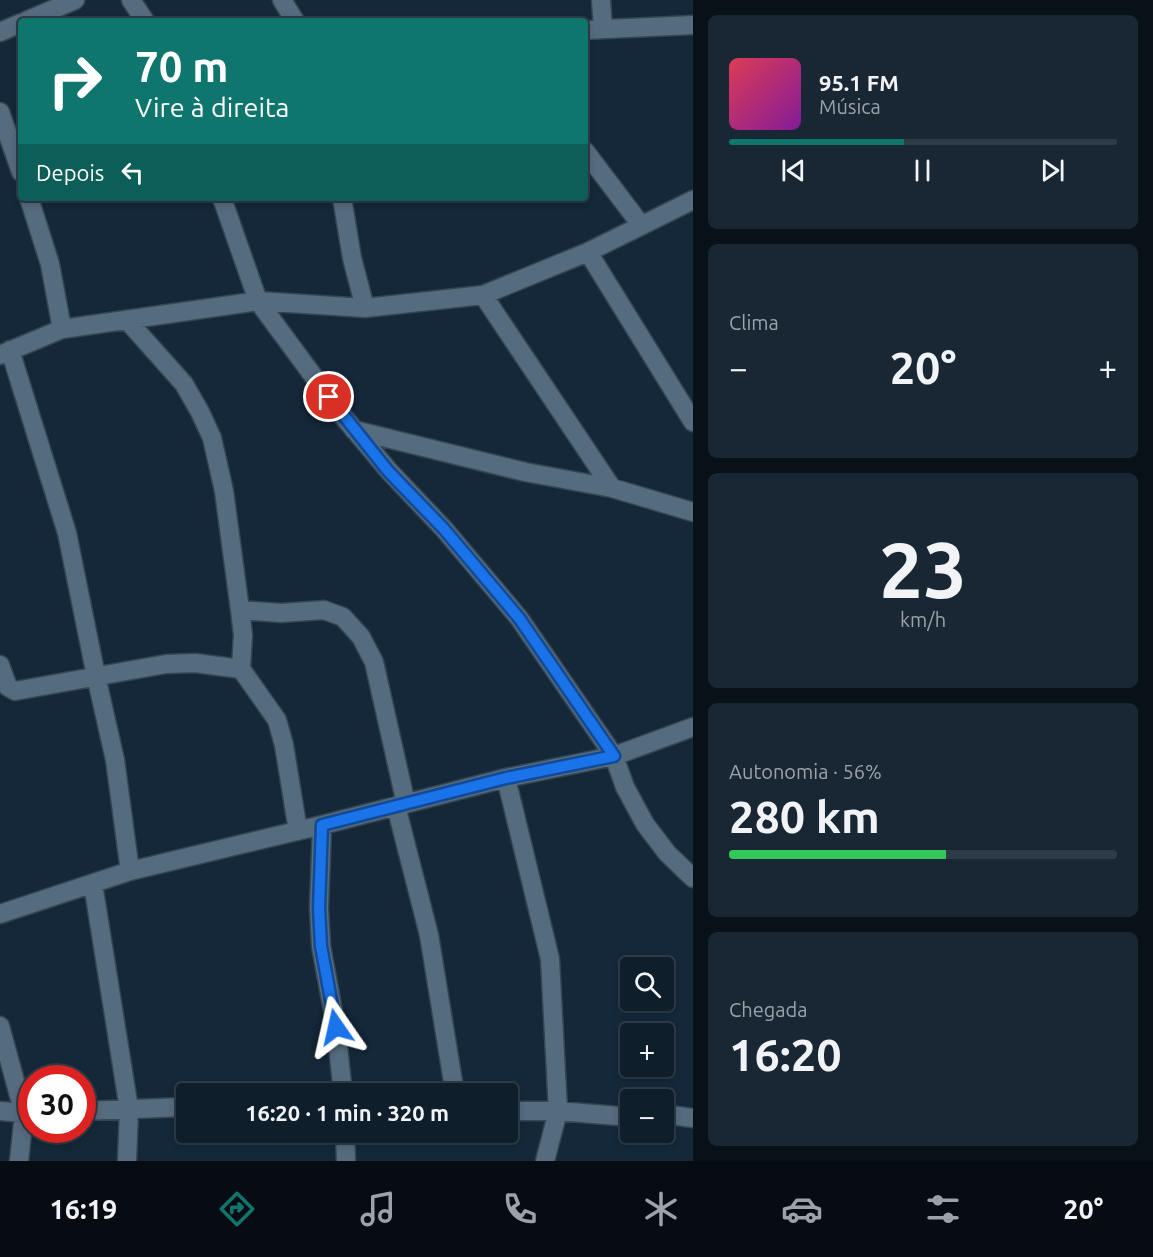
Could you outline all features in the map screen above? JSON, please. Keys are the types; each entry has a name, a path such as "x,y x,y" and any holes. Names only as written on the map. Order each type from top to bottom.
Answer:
{"street":[{"path":"33,18 75,0"},
{"path":"131,0 143,18"},
{"path":"282,0 292,18"},
{"path":"601,0 594,29 693,25"},
{"path":"0,32 18,24"},
{"path":"0,112 18,163"},
{"path":"588,156 641,225"},
{"path":"30,201 50,264 62,329"},
{"path":"223,201 258,301 354,430 388,471 444,529 519,618 614,756 625,787 645,824 667,853 693,878"},
{"path":"342,201 352,258 365,308"},
{"path":"130,871 115,760 67,533 5,352 62,329 258,301 365,308 483,295 588,252 693,201"},
{"path":"588,252 693,422"},
{"path":"483,295 612,488"},
{"path":"127,320 184,384 201,412 212,438 224,491 240,610 243,635 242,669 277,720 284,745 298,831"},
{"path":"354,430 525,472 612,488 693,512"},
{"path":"240,610 281,613 324,610 343,617 361,637 374,662 429,935 453,1083"},
{"path":"0,665 8,687 15,691 166,664 186,663 242,669"},
{"path":"0,914 130,871 506,778 614,756 693,727"},
{"path":"506,778 550,959 558,1111 545,1161"},
{"path":"322,825 319,908 321,946 336,1027 342,1083"},
{"path":"93,884 129,1109 128,1161"},
{"path":"0,1026 18,1083"},
{"path":"96,1111 176,1107"},
{"path":"0,1111 18,1113"},
{"path":"518,1111 558,1111 620,1116"},
{"path":"674,1116 693,1118"},
{"path":"19,1161 22,1143"},
{"path":"345,1143 346,1161"}],"route":[{"path":"329,397 388,471 444,529 519,618 614,756 506,778 322,825 319,908 321,946 336,1027"}]}
